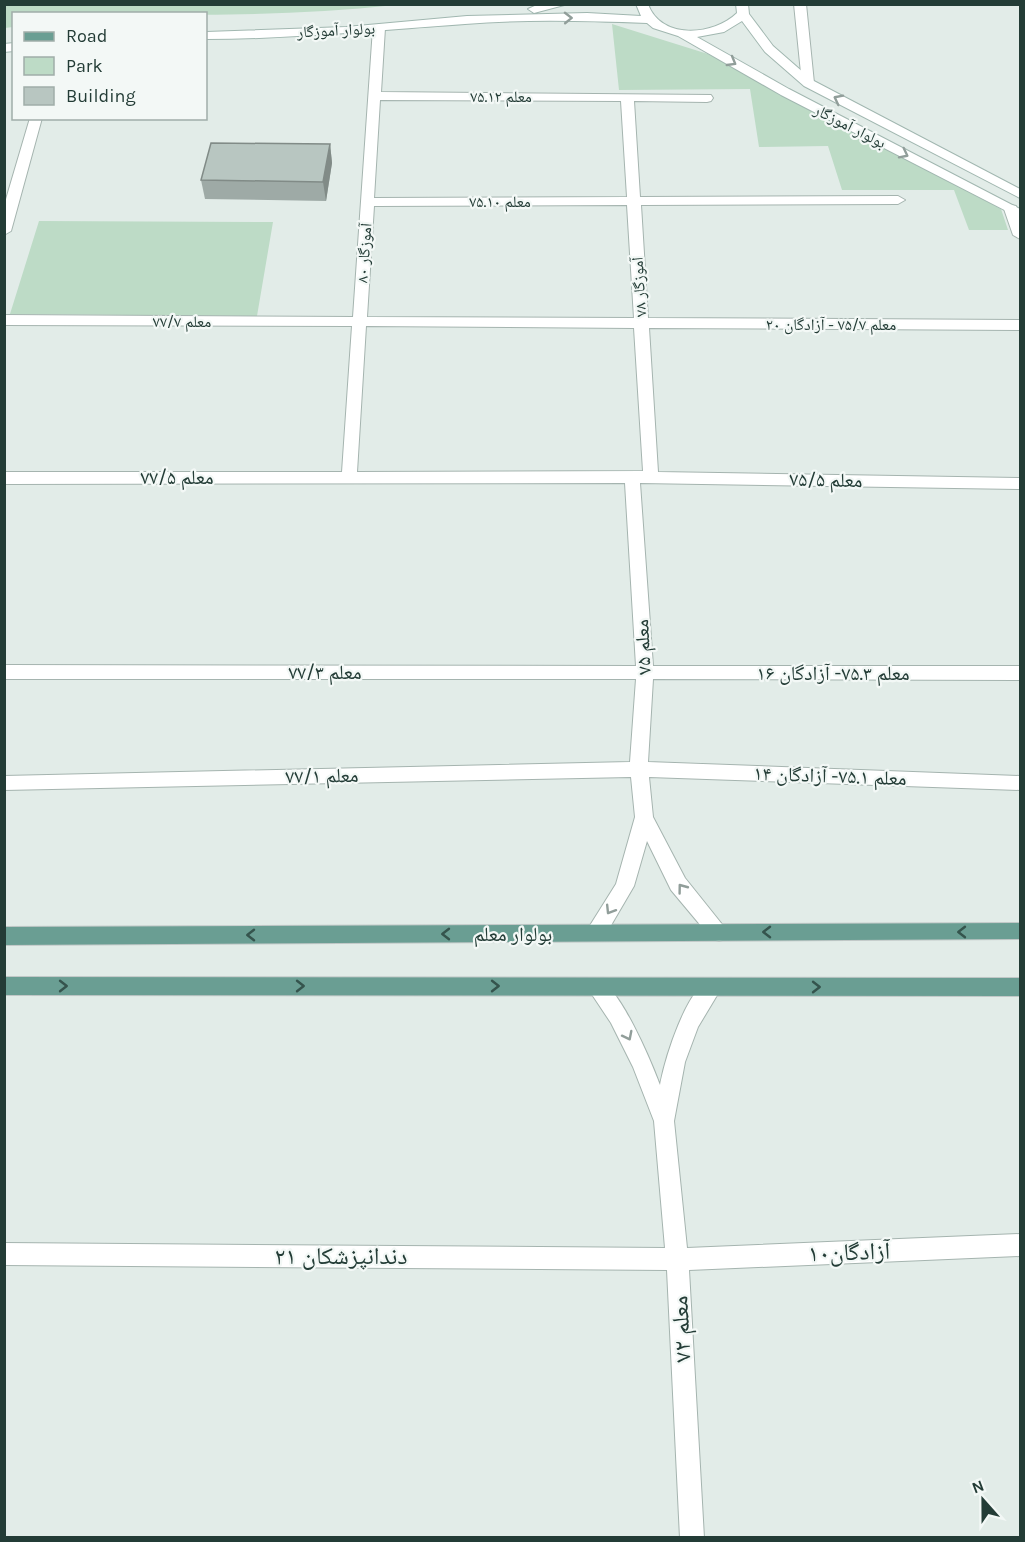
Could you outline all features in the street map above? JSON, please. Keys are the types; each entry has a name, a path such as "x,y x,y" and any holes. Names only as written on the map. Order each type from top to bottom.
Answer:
{"main road":[{"name":"بولوار معلم","path":"4,936 1020,931"},
{"path":"4,986 1020,987"}],"street":[{"name":"بولوار آموزگار","path":"467,20 562,4"},
{"path":"642,4 649,20 658,26 681,33 720,31 738,21 742,9"},
{"path":"800,4 808,83"},
{"name":"بولوار آموزگار","path":"742,9 769,49 808,83 1020,194"},
{"name":"بولوار آموزگار","path":"207,36 379,28 467,20 587,17 649,20"},
{"name":"آموزگار ۸۰","path":"349,477 379,28"},
{"name":"بولوار آموزگار","path":"681,33 785,92 1016,212"},
{"name":"معلم ۷۵.۱۲","path":"374,96 707,98"},
{"name":"آموزگار ۷۸","path":"627,97 651,477"},
{"path":"4,231 10,197 35,120"},
{"name":"معلم ۷۵.۱۰","path":"367,202 898,200"},
{"path":"1016,212 1020,235"},
{"name":"معلم ۷۷/۷","path":"4,320 641,322"},
{"name":"معلم ۷۵/۷ - آزادگان ۲۰","path":"641,322 1020,325"},
{"name":"معلم ۷۷/۵","path":"4,478 632,477"},
{"name":"معلم ۷۵/۵","path":"632,477 1020,484"},
{"name":"معلم ۷۵","path":"632,477 645,673 639,770 644,817"},
{"name":"معلم ۷۷/۳","path":"4,672 645,673"},
{"name":"معلم ۷۵.۳- آزادگان ۱۶","path":"645,673 1020,673"},
{"name":"معلم ۷۷/۱","path":"4,783 639,770"},
{"name":"معلم ۷۵.۱- آزادگان ۱۴","path":"639,770 1020,783"},
{"path":"644,817 678,884 719,933"},
{"path":"596,933 625,886 644,817"},
{"path":"597,987 618,1017 642,1064 664,1121"},
{"path":"664,1121 675,1062 689,1023 712,987"},
{"name":"معلم ۷۲","path":"664,1121 677,1259 692,1538"},
{"name":"آزادگان۱۰","path":"677,1259 1020,1245"},
{"name":"دندانپزشکان ۲۱","path":"4,1254 677,1259"}],"green space":[{"path":"5,4 395,4 252,14 12,12 12,27 5,28"},
{"path":"612,24 708,54 1001,209 1008,230 969,230 954,190 842,190 828,146 759,147 750,89 619,90"},
{"path":"39,221 273,222 257,316 10,314"}],"building":[{"path":"211,143 330,144 323,182 201,180"}]}
